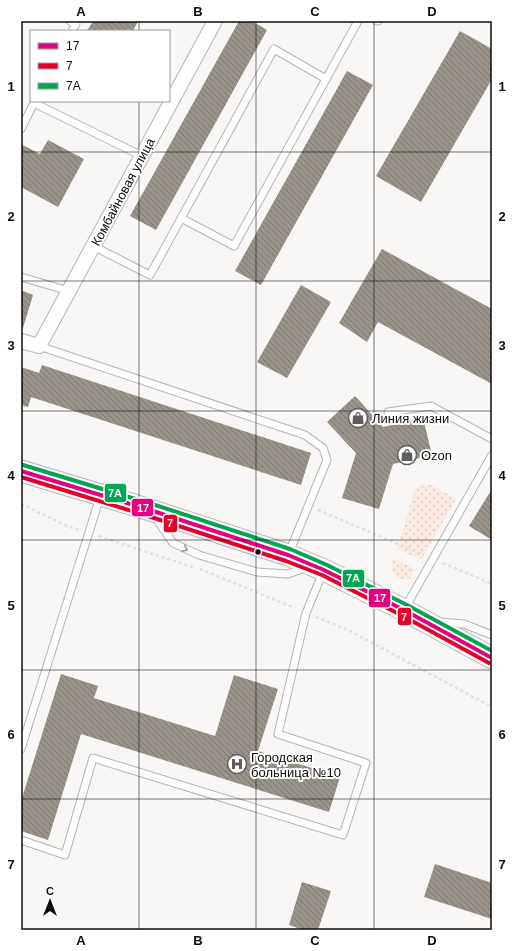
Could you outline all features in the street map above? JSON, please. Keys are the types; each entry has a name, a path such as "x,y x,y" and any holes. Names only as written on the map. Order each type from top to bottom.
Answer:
{"street":[{"name":"Комбайновая улица","path":"40,346 215,21"},
{"path":"21,341 40,346"},
{"path":"21,471 150,510 288,555 319,568 412,615 492,658"}],"lane":[{"path":"70,21 76,24 73,30"},
{"path":"181,218 234,246 358,21"},
{"path":"93,246 150,275 274,49 326,79"},
{"path":"21,129 35,102 142,156"},
{"path":"21,277 69,291"},
{"path":"40,346 304,435 323,448 327,460 288,555"},
{"path":"388,412 431,406 492,439"},
{"path":"492,454 433,559 412,615 464,624 492,635"},
{"path":"21,749 101,495"},
{"path":"21,840 65,855 93,758 343,835 366,763 278,734 306,613 319,568 288,574 257,572 199,555 173,543 150,510"}],"path":[{"path":"21,504 67,526 202,570 348,630 492,707"},
{"path":"308,506 492,584"}],"shaded area":[{"path":"423,485 431,485 456,499 421,560 397,549 415,490"},
{"path":"393,558 415,569 410,579 401,579 394,574 391,568"}],"building":[{"path":"93,21 138,21 134,30 88,30"},
{"path":"239,21 252,21 267,30 156,230 130,216"},
{"path":"460,31 492,49 492,79 421,202 376,176"},
{"path":"347,71 373,85 261,285 235,271"},
{"path":"48,140 84,159 58,207 21,187 21,144 40,154"},
{"path":"382,249 492,309 492,384 378,322 367,342 339,323"},
{"path":"301,285 331,302 287,378 257,362"},
{"path":"21,290 33,295 23,328 21,327"},
{"path":"42,365 311,453 301,485 31,397 28,407 21,405 21,367 39,373"},
{"path":"355,396 383,427 423,418 432,455 393,464 379,509 342,498 356,453 327,422"},
{"path":"492,489 492,540 469,526"},
{"name":"Городская больница №10","path":"61,674 98,686 94,698 215,736 234,675 278,689 258,751 340,777 329,812 81,734 48,840 21,831 21,801"},
{"path":"435,864 492,883 492,919 424,897"},
{"path":"302,882 331,891 318,930 304,930 289,925"}],"transit line":[{"name":"7А","path":"23,465 152,504 290,549 327,565 407,605 492,651"},
{"name":"17","path":"21,471 150,510 288,555 324,570 404,610 492,658"},
{"name":"7","path":"21,477 148,516 286,561 322,575 401,615 489,663"}],"place":[{"name":"Линия жизни","path":"358,418"},
{"name":"Ozon","path":"407,455"},
{"name":"Городская больница №10","path":"237,764"}]}
